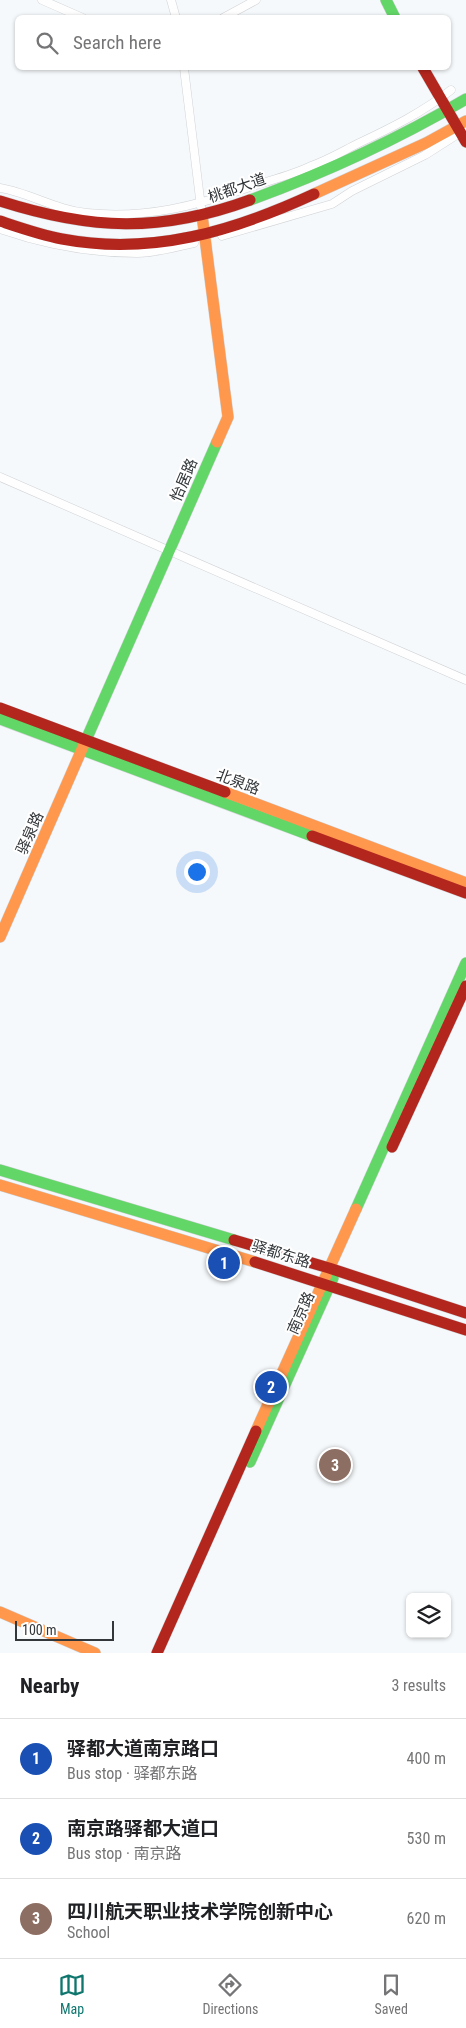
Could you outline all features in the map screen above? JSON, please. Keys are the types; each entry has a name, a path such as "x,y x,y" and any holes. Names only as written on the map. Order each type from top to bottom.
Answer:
{"main road":[{"path":"386,0 394,15"},
{"path":"0,221 37,233 72,241 107,244 206,238 300,201 463,130 440,98 424,70"},
{"name":"桃都大道","path":"0,201 18,207 90,223 174,222 202,210 290,185 401,135 466,99"},
{"name":"怡居路","path":"85,746 228,417 202,210"},
{"name":"北泉路","path":"0,708 85,746 466,893"},
{"name":"北泉路","path":"0,719 85,746 466,883"},
{"name":"驿泉路","path":"0,937 85,746"},
{"path":"332,1269 466,963"},
{"name":"南京路","path":"164,1653 332,1269 466,986"},
{"name":"驿都东路","path":"0,1170 332,1269 466,1313"},
{"name":"驿都东路","path":"0,1185 326,1283 466,1330"},
{"path":"157,1653 326,1283"},
{"path":"0,1612 95,1653"}],"street":[{"path":"42,0 76,15"},
{"path":"171,0 175,15"},
{"path":"228,15 256,0"},
{"path":"184,70 202,210"},
{"path":"0,188 57,207 86,213 137,214 202,210 311,167 390,128 451,90"},
{"path":"0,229 34,241 73,249 138,253 206,238"},
{"path":"0,477 466,680"}],"traffic: fast":[{"path":"386,0 394,15"},
{"path":"250,200 360,154 414,128 466,99"},
{"path":"86,740 217,442"},
{"path":"0,719 312,836"},
{"path":"356,1209 466,963"},
{"path":"0,1170 234,1240"},
{"path":"250,1462 333,1278"}],"traffic: slow":[{"path":"314,194 426,143 466,121"},
{"path":"202,215 228,417 217,442"},
{"path":"0,937 86,740"},
{"path":"225,792 466,883"},
{"path":"0,1185 255,1262"},
{"path":"256,1431 356,1209"},
{"path":"0,1612 95,1653"}],"traffic: jam":[{"path":"424,70 466,142"},
{"path":"0,221 62,239 95,243 128,244 160,242 192,237 223,229 254,219 314,194"},
{"path":"0,201 65,218 125,224 186,218 217,211 250,200"},
{"path":"0,708 225,792"},
{"path":"312,836 466,893"},
{"path":"392,1147 466,986"},
{"path":"234,1240 329,1268 466,1313"},
{"path":"255,1262 466,1330"},
{"path":"157,1653 256,1431"}],"place":[{"name":"驿都大道南京路口","path":"224,1263"},
{"name":"南京路驿都大道口","path":"271,1387"},
{"name":"四川航天职业技术学院创新中心","path":"335,1465"}]}
